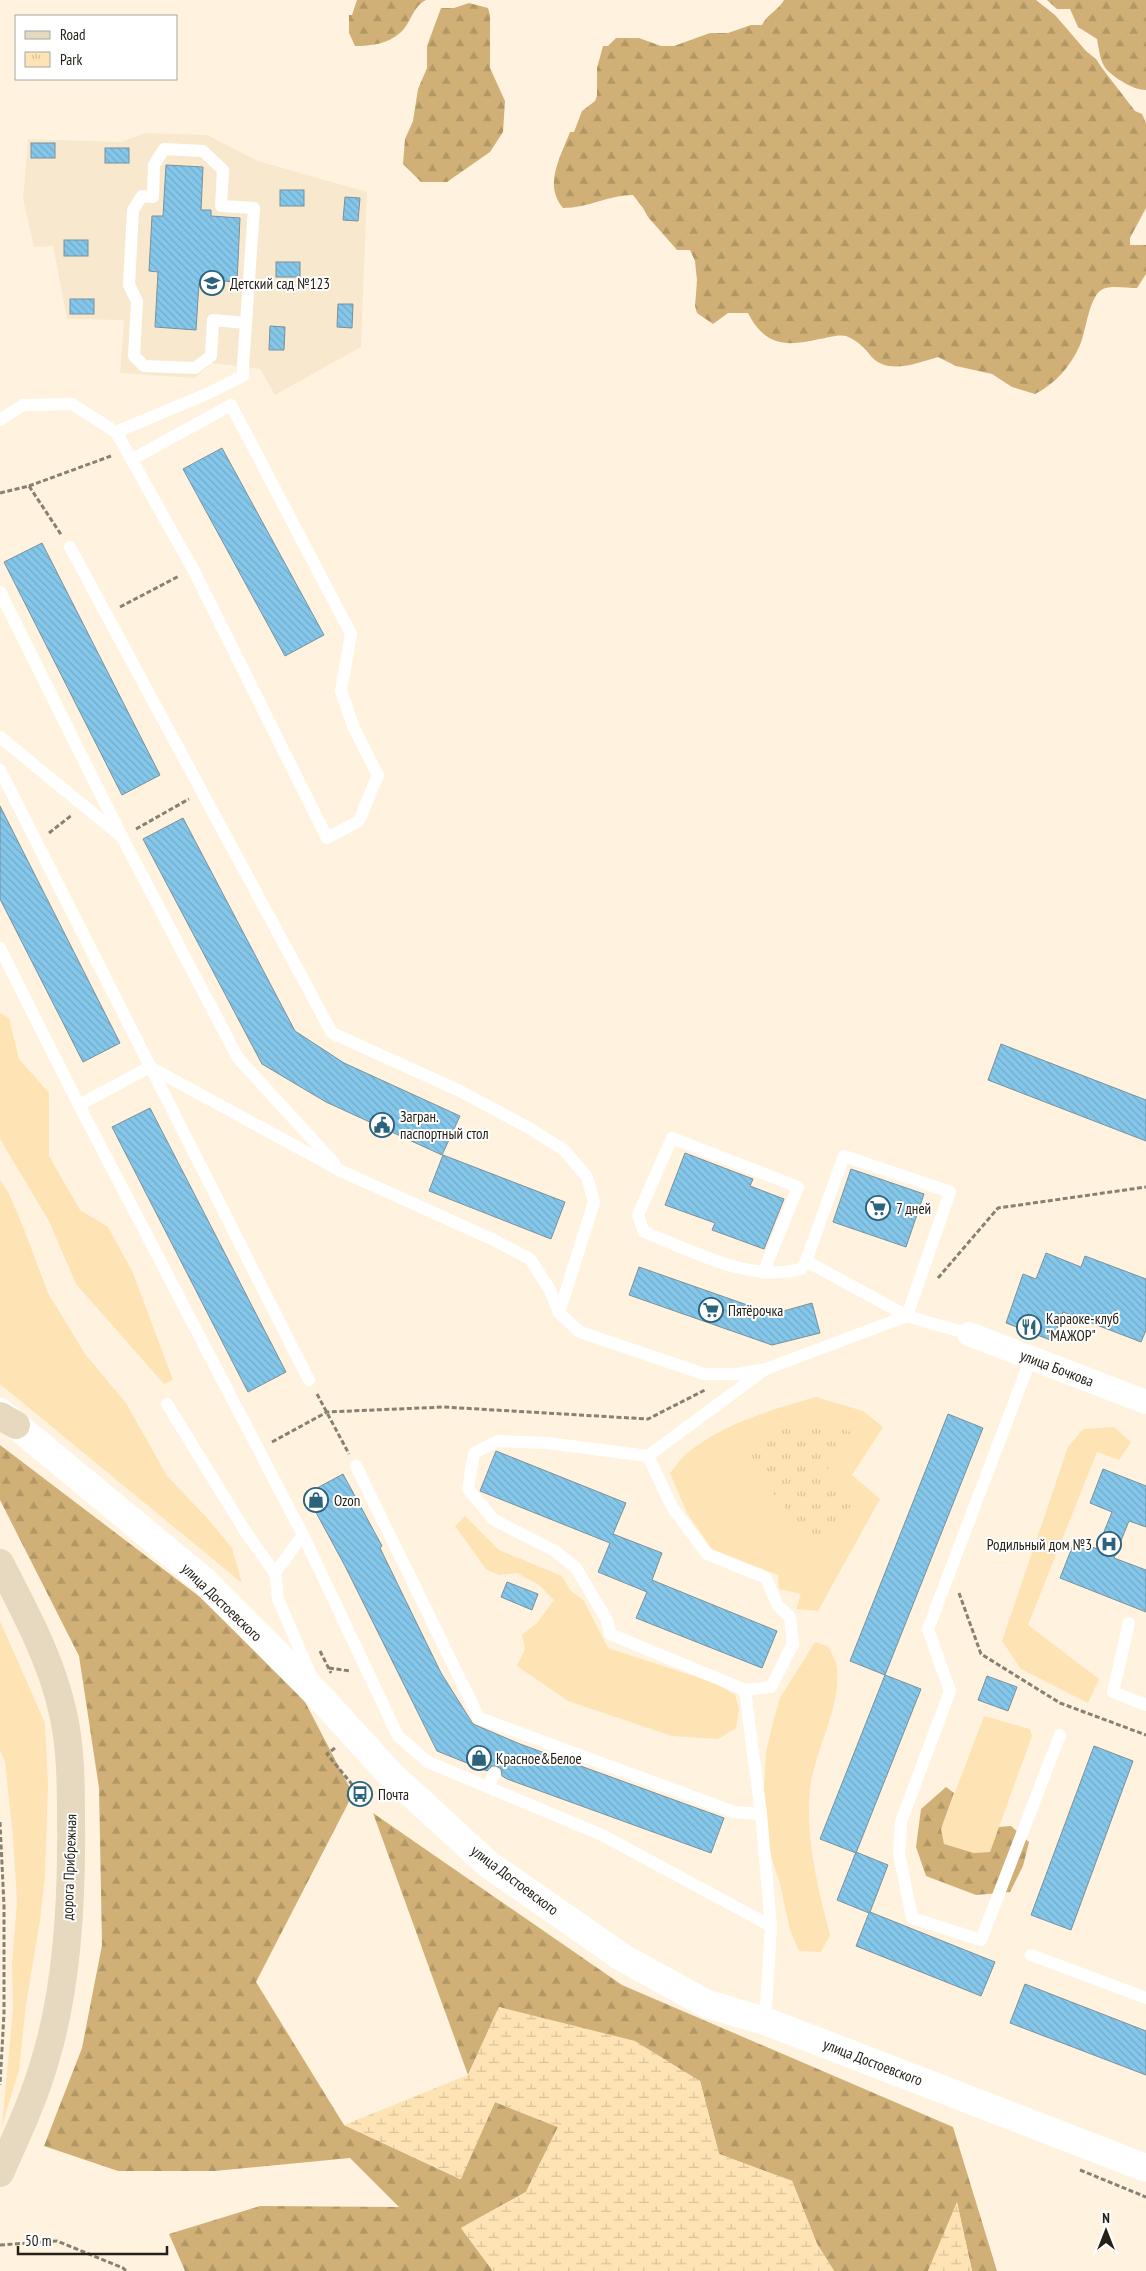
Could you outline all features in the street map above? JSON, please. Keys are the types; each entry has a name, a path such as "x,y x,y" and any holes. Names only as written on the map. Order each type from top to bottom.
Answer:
{"main road":[{"name":"дорога Прибрежная","path":"0,1563 29,1619 62,1710 71,1790 72,1870 66,1951 56,2020 40,2075 6,2145 0,2173"}],"street":[{"name":"улица Бочкова","path":"969,1334 1146,1402"},
{"name":"улица Достоевского","path":"5,1418 204,1582 320,1697 390,1774 488,1864 623,1958 707,2004 765,2020 1146,2168"}],"lane":[{"path":"116,432 209,393 243,376 254,208 221,206 223,170 203,151 164,149 154,165 153,197 142,196 133,210 129,285 137,300 134,356 144,366 195,368 211,356 213,320 246,323"},
{"path":"0,420 23,406 72,404 116,432 128,456 192,569 326,838 359,821 378,775 354,728 341,690 352,634 231,406 128,456"},
{"path":"70,547 332,1033 460,1092 529,1128 564,1150 587,1177 594,1202 559,1313"},
{"path":"0,592 122,837 238,1058 341,1171"},
{"path":"0,737 122,837"},
{"path":"0,770 309,1380"},
{"path":"0,948 79,1105 303,1536 398,1736 428,1762 602,1835 771,1926"},
{"path":"150,1067 341,1171 494,1240 530,1259 550,1290 559,1313 580,1332 704,1374 737,1374 766,1369 907,1316"},
{"path":"79,1105 150,1067"},
{"path":"763,1273 798,1186 672,1138 638,1215 644,1232 735,1267 763,1273 790,1272 801,1269 806,1261 844,1156 950,1192 907,1316"},
{"path":"806,1261 907,1316 969,1334"},
{"path":"1031,1358 928,1628 950,1691 901,1822 899,1853 912,1918 981,1940 1060,1735"},
{"path":"648,1456 672,1507 706,1554 766,1578 778,1606 790,1617 793,1644 771,1687 746,1690 610,1634 607,1620 576,1568 555,1551 494,1520 468,1489 474,1453 498,1442 547,1443 648,1456 766,1369"},
{"path":"167,1404 247,1534 275,1573 278,1599 320,1697"},
{"path":"356,1466 479,1718 509,1734 734,1812 761,1814"},
{"path":"275,1573 303,1536"},
{"path":"1129,1623 1113,1692 1146,1705"},
{"path":"746,1690 761,1814 771,1926 765,2020"},
{"path":"489,1787 494,1774"},
{"path":"1030,1955 1146,1998"}],"path":[{"path":"0,493 30,486 128,456"},
{"path":"30,486 70,547"},
{"path":"135,599 164,584"},
{"path":"122,837 201,792"},
{"path":"37,842 84,806"},
{"path":"937,1280 998,1208 1146,1187"},
{"path":"258,1450 327,1412 444,1407 648,1419 737,1374"},
{"path":"309,1380 356,1466"},
{"path":"950,1570 981,1654 1060,1703 1146,1735"},
{"path":"0,1822 4,1906 4,2013 0,2085"},
{"path":"0,2245 56,2241 123,2268 126,2271"}],"shaded area":[{"name":"Детский сад №123","path":"145,133 207,135 258,161 367,192 361,347 275,395 260,369 212,363 194,378 120,373 124,320 67,319 53,246 34,247 23,199 28,139 121,142"}],"green space":[{"path":"357,0 426,0 421,3 404,29 395,37 379,44 355,46 349,33 349,15 352,15"},
{"path":"784,0 1036,0 1055,15 1086,51 1096,59 1135,111 1142,114 1146,123 1146,208 1130,238 1130,245 1146,245 1146,274 1137,288 1110,287 1098,293 1091,306 1076,353 1062,374 1042,390 1035,394 1012,387 992,374 956,366 938,357 912,365 885,365 877,361 860,344 846,336 796,343 778,341 769,338 762,332 748,313 728,313 713,324 697,313 695,306 697,281 695,261 690,250 677,250 648,217 633,195 563,208 557,199 554,190 556,170 570,132 574,132 582,111 595,101 597,96 597,68 603,46 608,46 616,38 639,38 661,46 674,46 710,33 728,33 751,25 762,25"},
{"path":"1047,0 1146,0 1146,90 1131,86 1107,70 1100,56 1097,39 1078,27 1070,9 1057,9"},
{"path":"469,3 488,8 490,15 490,68 505,101 503,132 490,152 447,182 421,182 403,164 405,139 413,121 418,89 427,68 427,46 441,8 454,8"},
{"path":"0,1013 9,1018 19,1059 49,1093 49,1156 80,1210 108,1227 133,1273 173,1380 164,1384 76,1284 49,1221 0,1139"},
{"path":"0,1180 8,1192 22,1224 48,1293 85,1354 126,1403 167,1476 208,1519 232,1548 242,1583 0,1384"},
{"path":"816,1397 863,1411 883,1427 852,1475 880,1499 818,1611 796,1609 801,1594 779,1589 778,1575 712,1549 687,1513 670,1473 685,1455 699,1444 730,1426"},
{"path":"815,1421 851,1432 823,1477 853,1504 814,1543 764,1482 746,1444 779,1431"},
{"path":"1114,1427 1131,1442 1119,1460 1097,1452 1028,1625 1099,1679 1088,1703 1021,1669 1002,1641 1068,1447 1083,1429"},
{"path":"0,1445 200,1597 302,1696 353,1794 256,1982 344,2125 460,2179 495,2102 558,2127 526,2192 461,2228 493,2271 185,2271 169,2234 260,2206 399,2207 350,2158 215,2171 118,2171 44,2146 82,2048 102,1945 99,1788 79,1656 0,1500"},
{"path":"465,1516 499,1550 562,1576 570,1590 584,1601 608,1648 718,1684 735,1695 739,1709 736,1728 718,1739 672,1736 568,1701 517,1666 525,1649 522,1635 537,1623 554,1600 539,1585 517,1573 499,1575 486,1569 455,1526"},
{"path":"0,1621 45,1723 48,1785 45,1876 40,1920 26,2005 19,2070 2,2126 13,2009 12,1963 17,1902 13,1837 5,1762 0,1750"},
{"path":"815,1642 828,1646 837,1667 837,1683 832,1714 817,1759 810,1789 809,1826 811,1845 830,1935 821,1952 799,1951 790,1930 780,1884 762,1827 766,1752 773,1722 780,1698"},
{"path":"984,1716 1030,1729 1032,1736 990,1852 974,1853 944,1844 941,1829"},
{"path":"946,1787 954,1793 941,1829 944,1844 974,1853 990,1852 999,1827 1011,1826 1029,1842 1023,1866 1010,1892 976,1895 926,1876 916,1847 921,1809"},
{"path":"373,1813 622,1985 953,2127 997,2271 972,2271 957,2203 928,2271 834,2271 817,2244 792,2181 719,2154 700,2081 499,2007 468,2075"},
{"path":"499,2007 635,2041 700,2081 719,2154 792,2181 817,2244 834,2271 493,2271 461,2228 526,2192 558,2127 495,2102 461,2179 344,2125 468,2075"},
{"path":"957,2202 972,2271 928,2271"}],"building":[{"path":"31,143 55,143 55,158 31,158"},
{"path":"105,148 129,148 129,163 105,163"},
{"path":"166,165 203,167 201,210 211,210 211,216 240,218 237,282 207,280 207,284 199,283 196,330 155,327 158,272 149,271 152,216 163,216"},
{"path":"280,190 304,190 304,206 280,206"},
{"path":"345,197 360,198 358,221 343,220"},
{"path":"64,240 88,240 88,256 64,256"},
{"path":"276,262 300,262 300,277 276,277"},
{"path":"70,299 94,299 94,314 70,314"},
{"path":"338,304 353,304 352,328 337,327"},
{"path":"270,326 285,327 284,350 269,350"},
{"path":"222,448 324,635 285,656 183,469"},
{"path":"42,543 160,775 122,795 4,562"},
{"path":"0,806 120,1043 83,1062 0,899"},
{"path":"183,818 295,1031 344,1063 460,1116 442,1155 326,1102 262,1064 143,839"},
{"path":"1001,1044 1146,1100 1146,1141 988,1080"},
{"path":"150,1108 286,1372 248,1392 112,1127"},
{"path":"685,1153 753,1179 750,1186 784,1199 764,1249 712,1230 715,1223 665,1205"},
{"path":"443,1155 565,1202 551,1239 429,1191"},
{"name":"7 дней","path":"851,1169 924,1194 906,1247 833,1222"},
{"path":"1046,1253 1081,1267 1085,1256 1146,1279 1146,1330 1141,1342 1063,1312 1053,1341 1006,1323 1023,1274 1036,1279"},
{"path":"639,1267 773,1314 812,1303 820,1333 772,1345 629,1295"},
{"path":"948,1414 983,1428 885,1675 850,1661"},
{"path":"496,1451 626,1503 613,1534 662,1553 652,1580 777,1631 762,1668 636,1618 647,1592 598,1572 610,1543 480,1491"},
{"name":"Родильный дом №3","path":"1103,1469 1146,1486 1146,1527 1129,1521 1114,1558 1146,1570 1146,1612 1060,1578 1075,1540 1097,1549 1112,1512 1090,1503"},
{"path":"343,1474 382,1546 380,1548 441,1673 473,1724 520,1744 724,1818 711,1853 507,1779 502,1776 501,1769 496,1766 492,1766 487,1771 437,1751 345,1566 306,1494"},
{"path":"507,1582 538,1594 532,1610 501,1597"},
{"path":"885,1675 921,1689 856,1853 820,1839"},
{"path":"987,1676 1017,1687 1008,1711 978,1700"},
{"path":"1094,1746 1133,1761 1071,1930 1031,1915"},
{"path":"856,1852 888,1865 870,1912 995,1962 981,1996 856,1946 869,1913 837,1900"},
{"path":"1025,1984 1146,2031 1146,2075 1010,2023"}],"place":[{"name":"Детский сад №123","path":"212,283"},
{"name":"Загран. паспортный стол","path":"382,1125"},
{"name":"7 дней","path":"878,1208"},
{"name":"Пятёрочка","path":"711,1310"},
{"name":"Караоке-клуб \"МАЖОР\"","path":"1029,1327"},
{"name":"Ozon","path":"316,1500"},
{"name":"Родильный дом №3","path":"1109,1544"},
{"name":"Красное&Белое","path":"479,1758"},
{"name":"Почта","path":"360,1794"}]}
